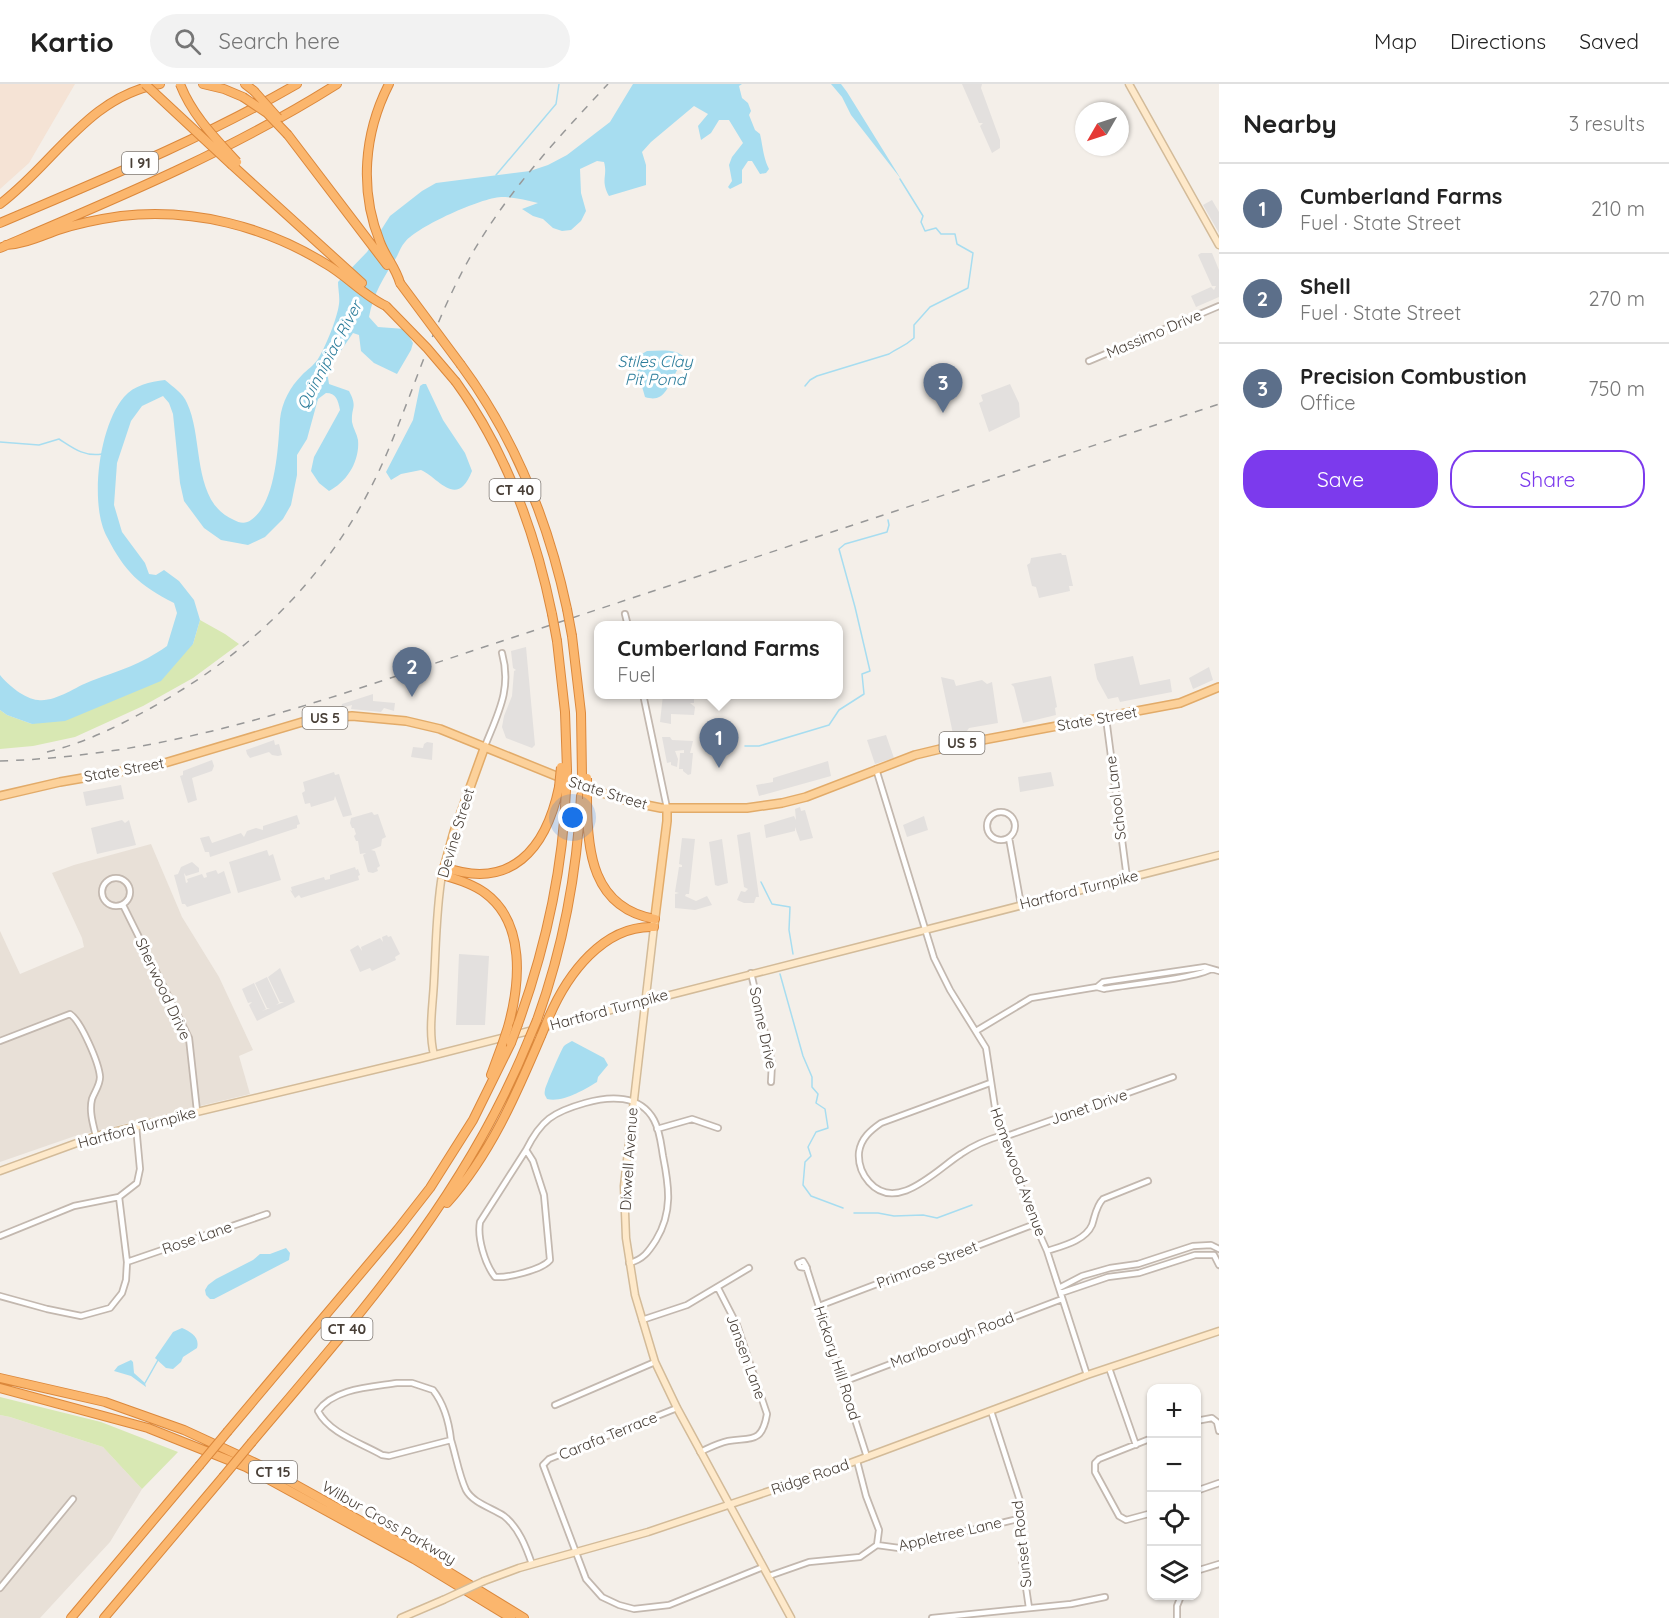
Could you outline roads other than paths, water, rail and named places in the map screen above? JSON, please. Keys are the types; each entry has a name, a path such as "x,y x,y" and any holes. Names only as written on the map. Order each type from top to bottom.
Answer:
{"highway":[{"path":"145,84 235,164"},
{"path":"0,204 26,182 98,111 127,93 160,84"},
{"path":"180,84 196,115 235,164"},
{"path":"203,84 243,97 267,113 289,135"},
{"path":"245,84 273,112 400,283"},
{"name":"I 91","path":"0,222 173,148 297,84"},
{"name":"I 91","path":"3,246 132,191 224,148 337,84"},
{"name":"CT 40","path":"104,1618 373,1298 436,1212 488,1127 529,1039 557,957 570,900 584,798 584,777 572,636 567,609 549,538 526,475 498,419 400,283 380,242 370,207 366,175 368,147 375,116 389,84"},
{"name":"CT 40","path":"71,1618 414,1209 447,1164 482,1104 506,1044 518,1024 539,959 552,905 562,843 564,768 562,751 566,740 563,686 557,641 535,545 513,485 485,426 456,382 427,348 386,306 235,164"},
{"path":"3,246 24,243 64,228 105,218 141,214 183,215 222,221 258,231 291,244 327,264 374,300 386,306"},
{"path":"443,871 483,875 496,874 513,866 530,851 545,828 563,789"},
{"path":"584,798 589,849 600,880 623,906 655,923"},
{"path":"443,871 484,892 498,905 507,920 517,966 516,991 506,1044"},
{"path":"436,1212 453,1196 490,1144 516,1093 549,1017 568,982 595,951 623,933 655,923"},
{"name":"Wilbur Cross Parkway","path":"0,1378 105,1402 184,1430 282,1478 412,1550 524,1618"},
{"name":"Wilbur Cross Parkway","path":"0,1388 148,1428 246,1467 414,1559 511,1618"}],"main road":[{"path":"1129,84 1219,245"},
{"name":"State Street","path":"0,796 60,782 158,765 309,720 329,717 364,717 406,721 440,729 606,795 639,804 667,808 732,809 782,803 813,794 915,755 961,744 1180,703 1219,687"},
{"name":"Devine Street","path":"434,1055 432,1023 438,907 443,871 454,832 485,746"},
{"name":"Dixwell Avenue","path":"667,808 624,1186 629,1263 642,1320 655,1362 676,1408 791,1618"},
{"name":"Hartford Turnpike","path":"0,1171 96,1136 434,1055 1219,855"},
{"name":"Ridge Road","path":"401,1618 410,1616 484,1581 532,1564 639,1535 729,1505 856,1461 1087,1375 1219,1332"}],"street":[{"name":"Massimo Drive","path":"1089,361 1219,306"},
{"path":"625,614 627,621"},
{"name":"Devine Street","path":"485,746 506,688 506,673 501,653"},
{"path":"644,699 667,808"},
{"name":"School Lane","path":"1106,718 1127,878"},
{"name":"Homewood Avenue","path":"875,769 924,929 942,976 976,1031 988,1057 993,1103 1035,1224 1047,1251 1087,1375"},
{"path":"1010,838 1000,841 991,837 986,829 991,816 1004,812 1012,817 1015,826 1010,838 1021,905"},
{"name":"Sherwood Drive","path":"120,877 128,883 131,893 123,905 109,904 103,898 102,889 110,878 120,877"},
{"name":"Sherwood Drive","path":"123,905 189,1038 197,1111"},
{"path":"976,1031 1031,998 1041,995 1206,973 1211,969 1219,971"},
{"name":"Sonne Drive","path":"751,974 772,1063 771,1082"},
{"path":"0,1041 70,1014 76,1018 100,1076 99,1085 92,1100 92,1118 96,1136"},
{"name":"Janet Drive","path":"990,1083 881,1123 872,1129 861,1144 859,1159 865,1177 877,1188 891,1193 906,1190 920,1184 963,1152 1173,1077"},
{"path":"526,1150 533,1161 544,1195 550,1260 546,1265 498,1278 490,1270 479,1234 480,1222 539,1127 560,1112 602,1099 633,1101 647,1110 657,1128 669,1183 669,1207 664,1224 649,1251 640,1259 629,1263"},
{"path":"657,1128 692,1119 718,1128"},
{"path":"0,1236 74,1206 118,1197 137,1183 140,1169 136,1126"},
{"path":"1047,1251 1074,1242 1086,1233 1103,1199 1148,1181"},
{"path":"0,1296 81,1316 110,1308 122,1293 126,1280 127,1262 118,1197"},
{"name":"Rose Lane","path":"127,1262 267,1214"},
{"name":"Primrose Street","path":"819,1306 1035,1224"},
{"name":"Marlborough Road","path":"843,1382 1061,1293 1108,1277 1139,1273 1195,1255 1214,1255 1219,1249 1205,1245 1193,1246 1138,1264 1110,1268 1082,1276 1061,1293"},
{"path":"1214,1255 1219,1265"},
{"path":"642,1320 687,1305 749,1268"},
{"name":"Hickory Hill Road","path":"807,1268 867,1457"},
{"name":"Jansen Lane","path":"700,1452 722,1443 746,1441 756,1436 765,1429 767,1414 737,1325 718,1288"},
{"path":"555,1405 655,1362"},
{"path":"1109,1368 1136,1445"},
{"path":"451,1440 389,1456 382,1455 323,1421 318,1411 322,1405 357,1389 398,1383 412,1383 427,1387 437,1395 449,1425 451,1440 466,1491 505,1517 526,1546 532,1564"},
{"name":"Carafa Terrace","path":"676,1408 549,1459 543,1465 586,1579 602,1597 634,1610 669,1605 763,1566"},
{"name":"Sunset Road","path":"991,1411 1020,1501 1022,1560 1029,1608"},
{"path":"1201,1420 1212,1418 1217,1422 1219,1431"},
{"path":"1147,1440 1099,1459 1095,1463 1095,1472 1119,1516 1126,1520 1147,1514"},
{"path":"769,1576 809,1562 860,1557 877,1545 879,1530 856,1461"},
{"path":"1201,1490 1219,1483"},
{"path":"0,1588 4,1578 73,1499"},
{"name":"Appletree Lane","path":"877,1545 899,1548 910,1546 938,1535 972,1530 1022,1518"},
{"path":"1201,1569 1219,1564"},
{"path":"932,1618 1071,1604 1105,1597"},
{"path":"1177,1618 1179,1600"}],"water":[{"name":"Quinnipiac River","path":"633,84 742,84 739,86 742,98 748,103 751,111 749,115 755,130 760,134 769,169 766,173 760,174 752,161 748,161 742,170 742,183 730,189 728,187 732,181 729,165 743,143 729,120 719,120 711,133 701,140 698,126 708,114 694,106 642,152 646,165 646,185 609,196 605,186 604,162 597,161 580,169 581,193 586,211 581,221 571,230 562,231 553,228 543,219 522,209 538,203 501,197 479,202 423,228 402,245 373,301 369,317 378,327 405,329 413,343 397,374 374,363 361,351 359,335 353,333 327,371 329,384 349,391 353,401 352,422 358,448 351,470 329,491 319,483 311,471 314,457 340,410 336,398 326,393 318,399 307,439 297,455 297,475 291,505 283,519 265,537 248,545 221,540 204,528 184,501 173,414 169,403 163,396 142,406 131,421 117,463 114,505 122,532 145,563 149,574 156,575 164,570 179,581 194,600 200,620 193,644 161,681 65,721 32,724 0,710 0,675 22,694 38,700 52,699 148,658 167,646 177,613 174,603 142,583 120,560 107,537 99,505 99,466 103,445 115,410 128,393 143,385 165,380 180,393 192,417 201,468 211,499 220,511 234,520 242,523 249,521 259,512 271,488 277,459 280,419 285,401 290,390 318,359 331,332 339,304 338,282 367,252 390,216 436,183 530,171 567,155 610,122"},
{"path":"831,84 841,84 847,92 901,179 851,115 842,97"},
{"name":"Stiles Clay Pit Pond","path":"647,351 672,351 685,358 664,394 656,398 645,397 635,362"},
{"path":"426,384 443,420 465,453 472,471 466,482 454,490 447,488 421,470 401,474 391,480 386,472 413,420 420,386"},
{"path":"572,1041 604,1058 608,1065 598,1077 597,1082 586,1089 559,1099 547,1099 545,1090 554,1068 564,1046"},
{"path":"286,1248 290,1253 289,1260 214,1299 206,1295 205,1290 208,1285 216,1279 260,1254 270,1254"},
{"path":"182,1328 196,1338 197,1348 183,1357 173,1369 166,1368 155,1358 173,1332"},
{"path":"131,1360 134,1373 145,1383 146,1387 131,1376 114,1371 118,1366"}],"waterway":[{"path":"496,175 556,104 559,84"},
{"path":"805,386 817,376 889,354 904,345 914,338 914,325 930,307 968,288 973,253 957,244 955,234 941,234 936,228 925,231 921,222 923,216 900,179"},
{"path":"0,442 39,445 59,439 84,453 102,454"},
{"path":"745,746 759,746 829,725 839,710 864,694 862,674 870,671 839,549 845,544 887,532 888,520"},
{"path":"761,882 772,904 790,907 789,930 793,954"},
{"path":"780,974 803,1056 812,1077 812,1087 818,1094 816,1103 825,1109 828,1128 816,1132 808,1147 811,1156 805,1162 803,1185 811,1196 843,1208"},
{"path":"854,1213 894,1216 923,1215 937,1218 972,1205"},
{"path":"145,1383 158,1360"}],"railway":[{"path":"47,752 75,744 114,727 190,685 260,631 291,601 319,568 345,532 387,453 445,308 468,261 498,213 532,168 608,84"},
{"path":"0,761 89,754 133,747 259,719 345,693 1219,404"}],"place":[{"name":"Precision Combustion","path":"943,413"},
{"name":"Shell","path":"412,697"},
{"name":"Cumberland Farms","path":"719,768"}]}
